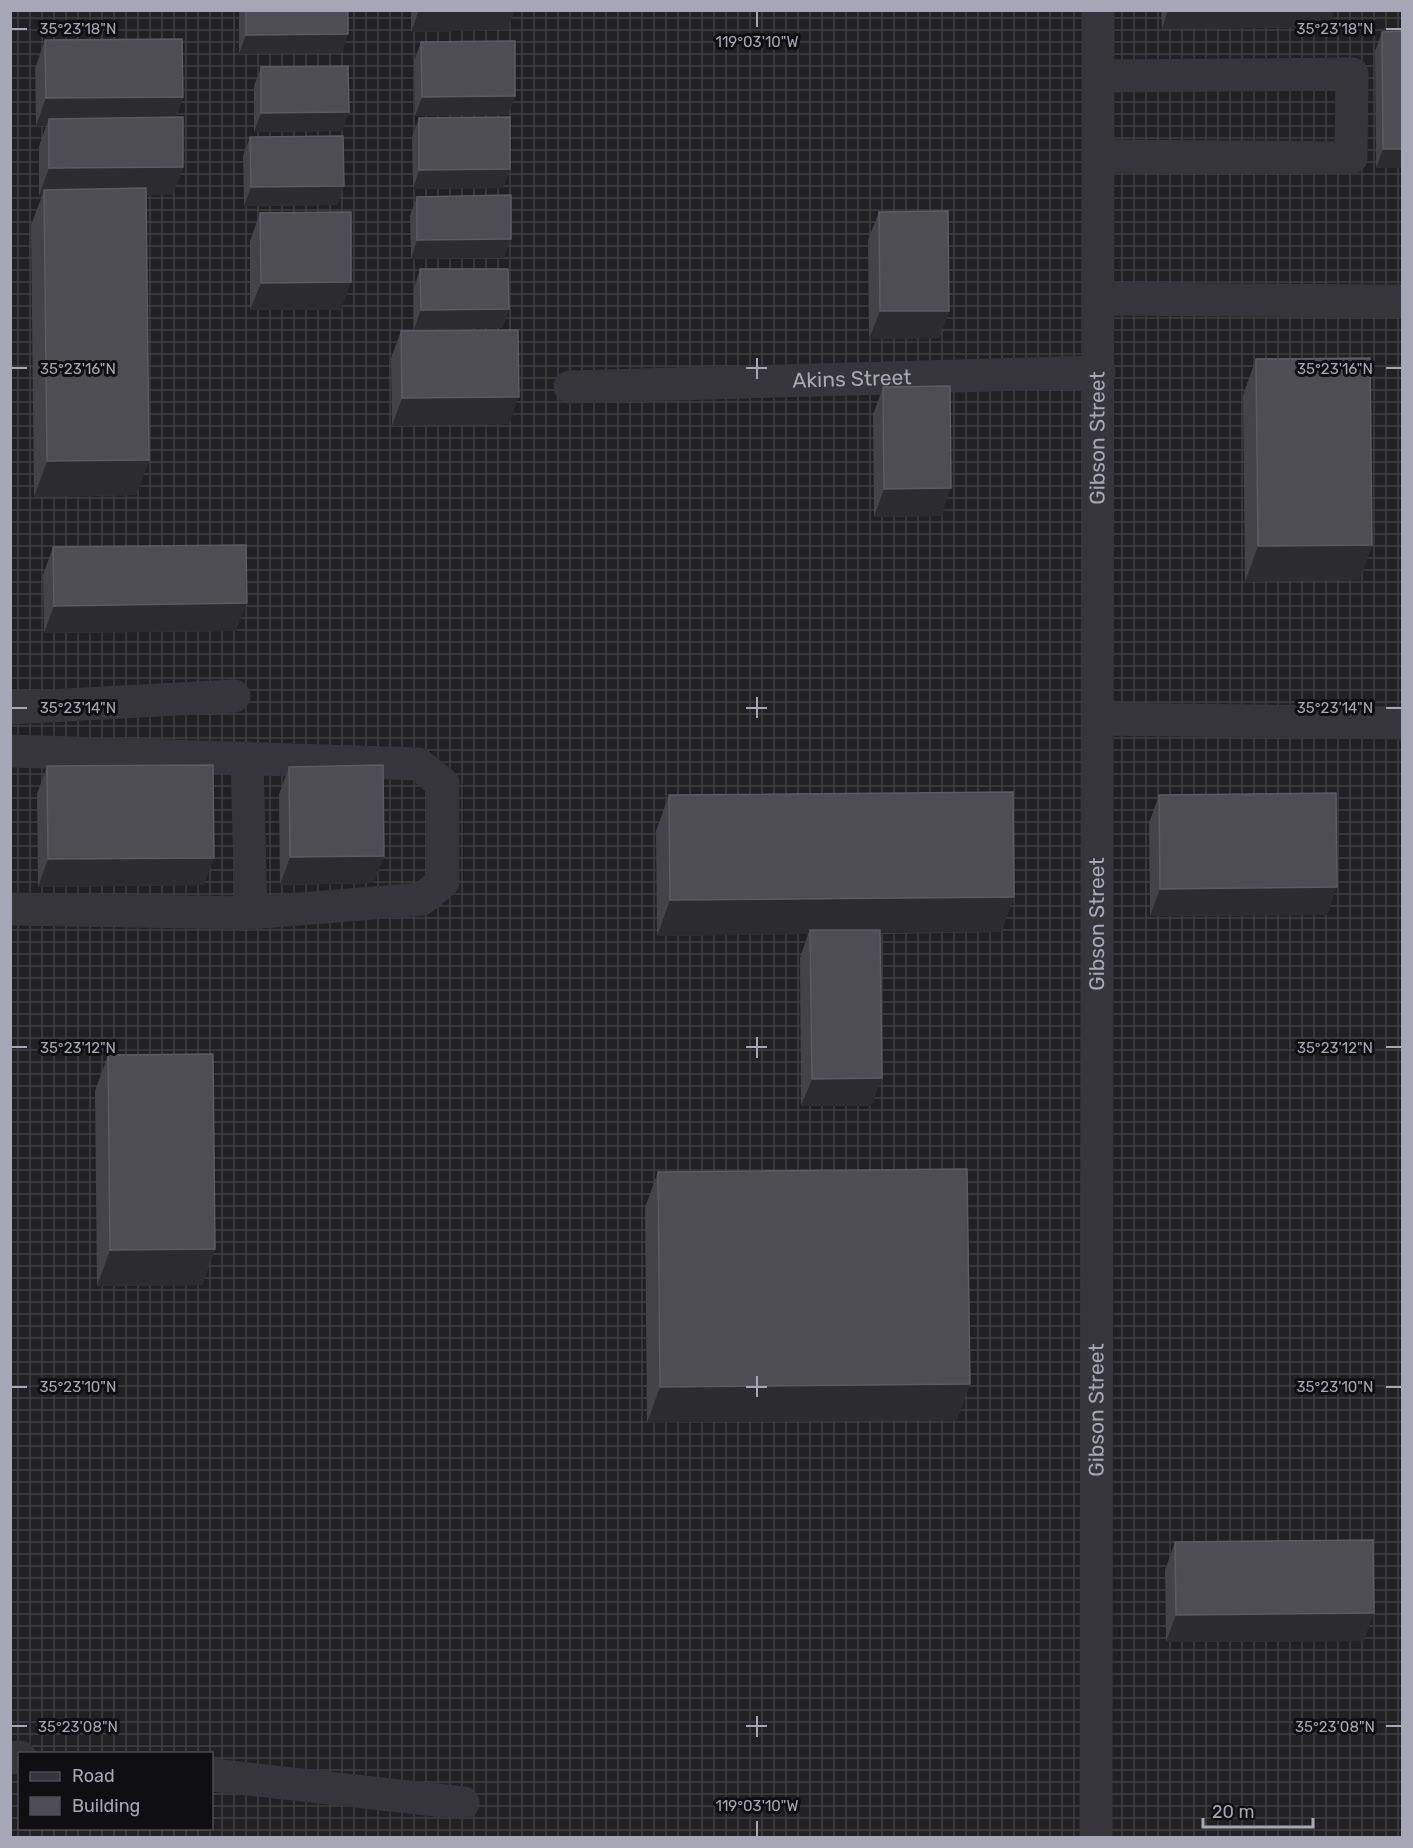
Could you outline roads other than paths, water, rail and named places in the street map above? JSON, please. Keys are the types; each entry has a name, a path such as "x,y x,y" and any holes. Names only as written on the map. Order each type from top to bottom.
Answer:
{"street":[{"name":"Gibson Street","path":"1096,1838 1098,10"},
{"path":"1098,156 1351,158 1352,146 1352,74 1099,76"},
{"path":"1098,299 1402,301"},
{"name":"Akins Street","path":"570,387 1099,372"},
{"path":"10,708 234,696"},
{"path":"1098,719 1402,723"},
{"path":"10,751 418,764 443,784 443,882 422,899 251,913 10,909"},
{"path":"248,758 251,913"},
{"path":"213,1775 463,1803"}]}
